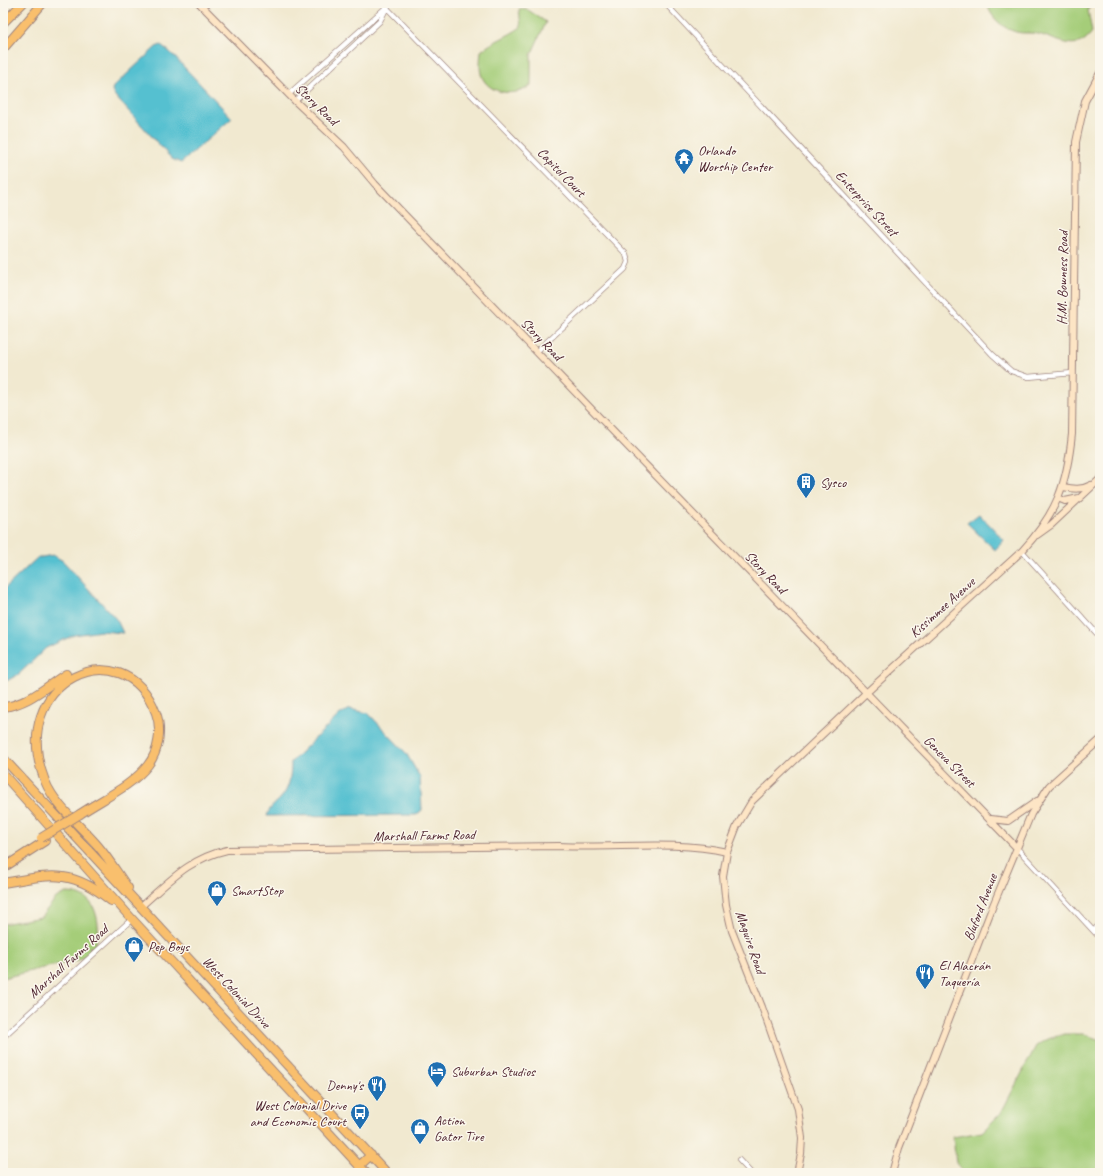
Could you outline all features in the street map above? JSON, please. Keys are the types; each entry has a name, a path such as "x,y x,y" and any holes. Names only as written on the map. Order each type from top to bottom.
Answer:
{"highway":[{"path":"3,23 23,3"},
{"path":"3,49 43,3"},
{"path":"3,707 14,706 26,700 76,669 101,665 118,669 134,676 154,697 160,710 164,727 163,741 159,754 149,772 133,786 81,816 3,868"},
{"path":"81,816 138,776 149,764 157,743 159,728 157,717 149,698 136,684 113,672 95,671 78,674 70,677 56,689 48,699 39,721 38,754 40,766 50,790 110,861 140,907"},
{"name":"West Colonial Drive","path":"3,758 387,1173"},
{"name":"West Colonial Drive","path":"3,774 132,918 366,1173"},
{"path":"3,862 43,840"},
{"path":"3,883 41,876 64,876 72,878 95,888 132,918"},
{"path":"359,1166 370,1155"}],"street":[{"name":"Story Road","path":"199,3 295,101 344,147 375,184 866,693"},
{"path":"289,94 391,3"},
{"name":"Enterprise Street","path":"665,3 992,354 1011,371 1028,377 1073,373"},
{"path":"295,101 380,21 387,8"},
{"name":"Capitol Court","path":"387,8 626,254 628,262 626,269 537,351"},
{"name":"H.M. Bowness Road","path":"1063,487 1069,464 1072,434 1076,142 1085,101 1100,73"},
{"name":"Kissimmee Avenue","path":"866,693 1022,550 1032,539 1058,498 1063,487 1076,489 1086,488 1099,480"},
{"name":"Kissimmee Avenue","path":"1032,539 1051,525 1099,480"},
{"path":"1058,498 1065,501 1083,496"},
{"path":"1022,550 1100,637"},
{"name":"Geneva Street","path":"866,693 1016,846"},
{"name":"Maguire Road","path":"797,1173 801,1154 802,1138 798,1109 762,1007 732,931 726,905 723,876 727,852 737,826 752,801 866,693"},
{"name":"Bluford Avenue","path":"892,1173 899,1148 1016,846 1040,798 1049,786 1100,740"},
{"path":"990,819 1008,822 1040,798"},
{"name":"Marshall Farms Road","path":"140,907 189,865 208,854 227,850 684,846 708,848 727,852"},
{"path":"1016,846 1100,938"},
{"name":"Marshall Farms Road","path":"3,1037 132,918"},
{"path":"1094,930 1100,924"},
{"path":"738,1160 751,1173"}],"green space":[{"path":"987,3 1092,3 1088,10 1092,32 1083,41 1072,44 1060,42 1035,33 1016,32 1006,28 997,21 991,13"},
{"path":"519,9 528,10 546,22 531,55 531,85 520,91 501,92 489,86 481,75 481,51 490,44 511,34 521,27"},
{"path":"66,893 80,895 93,906 97,918 98,931 92,950 81,959 3,978 3,924 41,917 56,898"},
{"path":"1064,1034 1084,1034 1100,1040 1100,1173 964,1173 956,1163 953,1137 982,1132 1001,1113 1036,1046 1045,1040"}],"water":[{"path":"161,45 170,52 232,118 181,163 172,159 115,96 112,90 113,87 156,47"},
{"path":"979,514 1004,540 995,550 967,523"},
{"path":"53,555 63,561 117,620 123,633 101,631 74,635 46,648 19,674 3,683 3,590 37,558"},
{"path":"349,709 368,713 406,753 420,777 422,810 416,815 267,816 270,809 286,791 290,777 291,762 339,715"}],"place":[{"name":"Orlando Worship Center","path":"684,175"},
{"name":"Sysco","path":"806,499"},
{"name":"SmartStop","path":"217,907"},
{"name":"Pep Boys","path":"134,963"},
{"name":"El Alacrán Taquería","path":"925,990"},
{"name":"Suburban Studios","path":"437,1088"},
{"name":"Denny's","path":"377,1102"},
{"name":"West Colonial Drive and Economic Court","path":"360,1130"},
{"name":"Action Gator Tire","path":"420,1145"}]}
